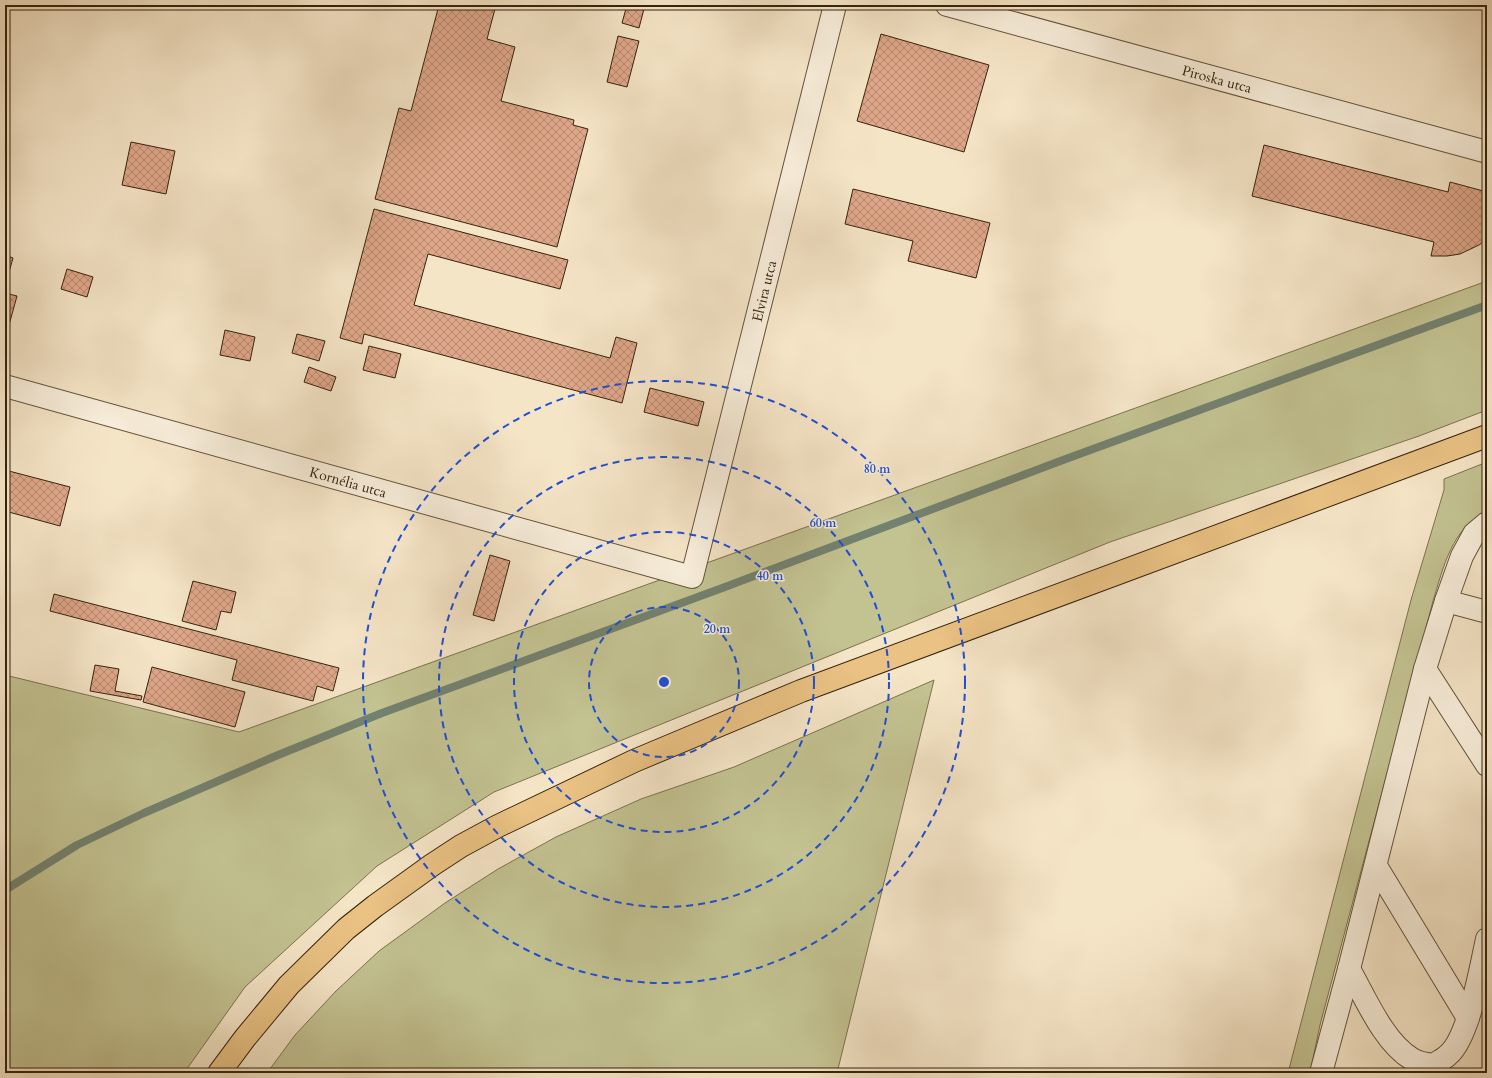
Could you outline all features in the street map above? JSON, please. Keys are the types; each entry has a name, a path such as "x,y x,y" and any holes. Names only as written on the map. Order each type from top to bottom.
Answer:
{"main road":[{"path":"219,1073 245,1038 289,985 346,930 375,906 432,865 461,846 498,826 634,761 801,691 1487,436"}],"street":[{"name":"Elvira utca","path":"692,577 835,5"},
{"name":"Piroska utca","path":"947,5 1487,152"},
{"name":"Kornélia utca","path":"5,386 692,577"},
{"path":"1321,1073 1376,866 1425,669 1446,601 1465,550 1474,534 1487,524"},
{"path":"1446,601 1487,612"},
{"path":"1425,669 1487,765"},
{"path":"1376,866 1468,1018"},
{"path":"1349,969 1383,1030 1399,1050 1413,1060 1433,1066 1449,1055 1460,1038 1468,1018 1487,939"}],"shaded area":[{"path":"1487,281 1487,410 1419,436 1110,542 494,792 377,866 245,987 184,1073 5,1073 5,675 239,732"},
{"path":"1487,462 1487,512 1465,527 1457,538 1445,562 1433,601 1320,1025 1310,1073 1288,1073 1411,600 1444,490 1444,479"},
{"path":"934,680 837,1073 267,1073 295,1035 336,991 379,951 445,903 498,869 556,837 641,799 734,767"}],"building":[{"path":"439,5 496,5 487,39 515,47 501,101 574,120 573,125 588,129 557,247 375,199 399,108 411,111"},
{"path":"627,5 645,5 639,28 622,23"},
{"path":"881,34 989,65 964,152 857,121"},
{"path":"618,36 639,41 627,87 607,82"},
{"path":"131,142 175,151 166,194 122,185"},
{"path":"1264,145 1448,192 1450,182 1487,192 1487,239 1479,245 1460,254 1431,256 1434,242 1252,196"},
{"path":"853,189 990,223 976,278 908,261 913,241 845,224"},
{"path":"374,209 568,260 560,289 428,254 414,305 610,358 616,337 637,343 622,403 364,334 362,344 340,338"},
{"path":"5,255 13,258 5,286"},
{"path":"67,269 93,277 87,297 61,289"},
{"path":"5,293 17,296 9,325 5,324"},
{"path":"225,330 255,337 250,361 220,355"},
{"path":"297,334 325,341 319,361 292,353"},
{"path":"369,346 401,354 395,378 363,370"},
{"path":"309,367 336,377 331,391 304,382"},
{"path":"650,388 704,402 698,426 644,412"},
{"path":"5,470 70,487 60,526 5,511"},
{"path":"490,555 510,561 494,621 473,615"},
{"path":"193,581 236,592 231,613 221,611 216,630 182,621"},
{"path":"54,594 339,668 333,691 317,686 313,701 232,680 237,660 50,611"},
{"path":"95,665 119,669 115,691 142,696 141,700 90,691"},
{"path":"152,667 245,692 235,727 143,702"}],"waterway":[{"path":"5,890 77,845 144,813 278,755 382,713 725,587 1063,460 1487,305"}]}
